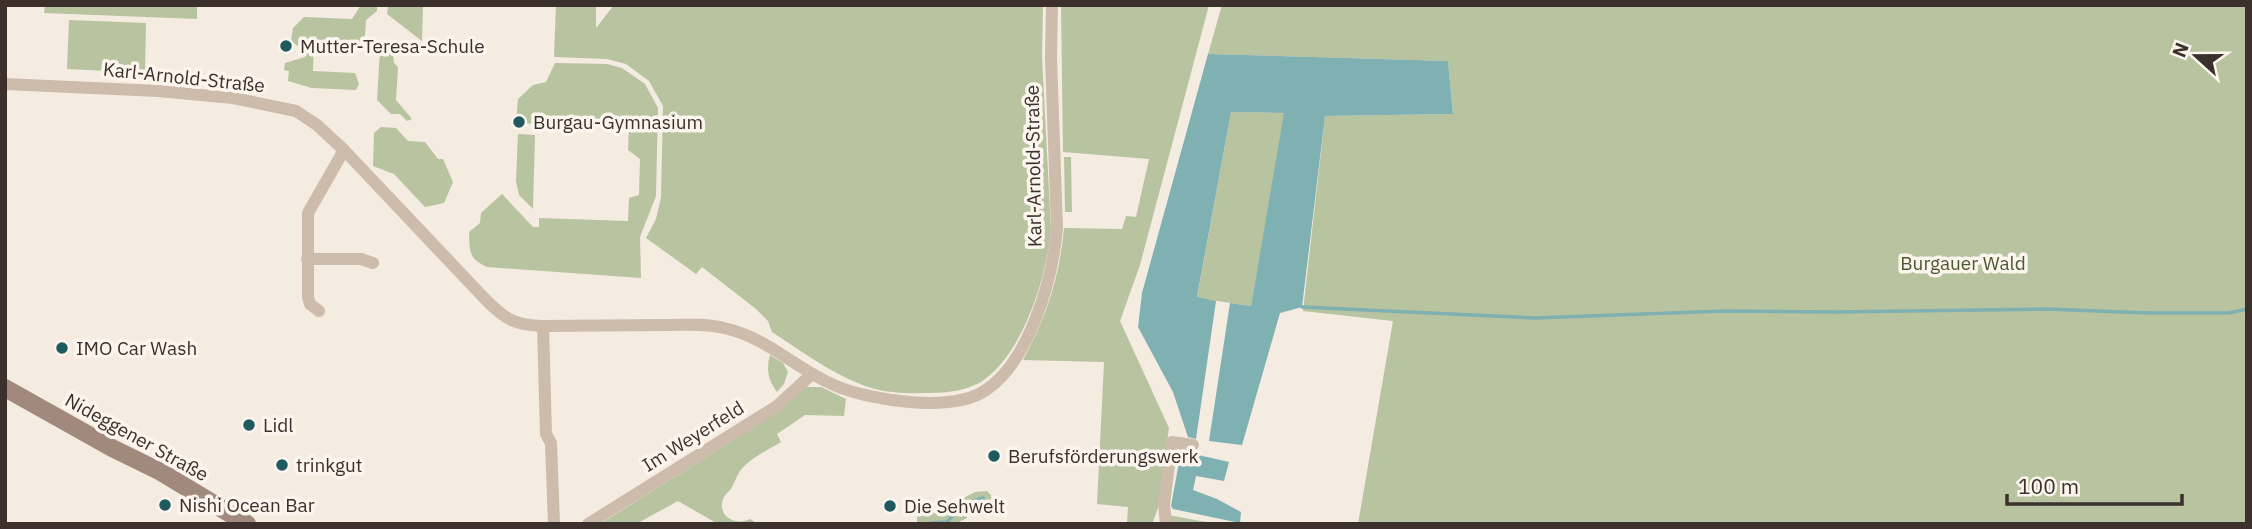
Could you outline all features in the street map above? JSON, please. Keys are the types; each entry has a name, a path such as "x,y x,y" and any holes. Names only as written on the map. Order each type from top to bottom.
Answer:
{"main road":[{"name":"Nideggener Straße","path":"5,388 161,472 247,524"}],"street":[{"name":"Karl-Arnold-Straße","path":"5,84 158,91 233,98 296,111 317,125 344,150 510,321 523,326 543,327 709,325 761,340 811,373 848,390 881,399 948,402 966,399 986,390 1014,360 1034,325 1047,286 1056,248 1057,228 1051,72 1052,5"},
{"path":"319,311 310,304 308,298 308,213 344,150"},
{"path":"307,259 361,259 373,263"},
{"path":"543,327 546,434 551,447 554,524"},
{"name":"Im Weyerfeld","path":"588,524 777,406 811,373"},
{"path":"1166,524 1164,504 1172,442 1193,445"}],"green space":[{"path":"45,5 197,5 197,19 44,13"},
{"path":"361,5 377,5 377,11 366,20 364,49 352,49 352,45 314,44 313,71 355,73 359,84 356,90 312,88 288,81 289,71 284,70 285,63 305,57 307,47 298,46 291,41 293,28 304,17 352,19"},
{"path":"388,5 423,5 422,41 387,14"},
{"path":"556,5 596,5 596,28 614,5 1043,5 1042,57 1051,229 1049,248 1038,291 1021,334 996,370 974,385 938,393 883,391 867,387 826,367 772,332 768,321 756,309 702,267 696,274 646,238 656,219 661,197 663,106 649,81 626,64 607,59 554,57"},
{"path":"1061,5 1209,5 1140,265 1120,321 1169,428 1158,508 1152,524 1127,524 1128,507 1097,504 1104,362 1023,360 1051,296 1064,228 1122,229 1126,216 1136,217 1149,159 1063,152"},
{"name":"Burgauer Wald","path":"1222,5 2247,5 2247,524 1358,524 1393,321 1303,311 1325,116 1453,114 1448,61 1208,54"},
{"path":"69,20 146,23 145,73 67,69"},
{"path":"386,44 398,67 396,100 412,119 407,121 400,114 391,114 377,100 380,50"},
{"path":"555,63 607,64 622,68 645,84 658,108 656,196 640,237 641,278 487,267 476,261 471,254 469,232 480,223 481,213 502,194 533,227 539,227 539,218 628,221 629,198 639,195 640,159 628,150 629,122 583,120 570,125 516,123 518,99 533,85 546,82"},
{"path":"1231,112 1285,113 1251,306 1197,298"},
{"path":"381,127 396,128 408,141 425,142 438,159 443,159 453,182 444,203 425,207 394,174 373,166 374,133"},
{"path":"518,134 535,135 533,209 519,195 516,181"},
{"path":"1064,157 1071,157 1072,212 1065,212"},
{"path":"770,355 783,363 788,372 784,384 777,392 769,374"},
{"path":"806,387 821,387 846,399 844,416 805,415 777,434 781,442 754,458 740,471 723,498 723,511 734,520 750,519 758,524 718,524 678,501 636,524 600,524 781,410"},
{"path":"987,491 991,500 966,514 967,518 955,524 917,524 917,515 925,507 945,508 975,492"},
{"path":"1168,515 1217,524 1168,524"}],"water":[{"path":"1208,54 1448,61 1453,114 1325,116 1302,307 1280,313 1242,445 1209,441 1230,303 1251,306 1284,113 1231,112 1197,297 1216,301 1196,439 1188,437 1173,392 1138,327 1142,293"},
{"path":"1181,451 1229,462 1224,481 1196,476 1193,490 1241,512 1240,523 1173,509 1171,506"}],"waterway":[{"path":"1302,307 1534,318 1725,311 2048,309 2229,313 2247,309"},
{"path":"931,523 947,522 964,504 983,498"}],"place":[{"name":"Mutter-Teresa-Schule","path":"286,46"},
{"name":"Burgau-Gymnasium","path":"519,122"},
{"name":"IMO Car Wash","path":"62,348"},
{"name":"Lidl","path":"249,425"},
{"name":"Berufsförderungswerk","path":"994,456"},
{"name":"trinkgut","path":"282,465"},
{"name":"Nishi Ocean Bar","path":"165,505"},
{"name":"Die Sehwelt","path":"890,506"}]}
